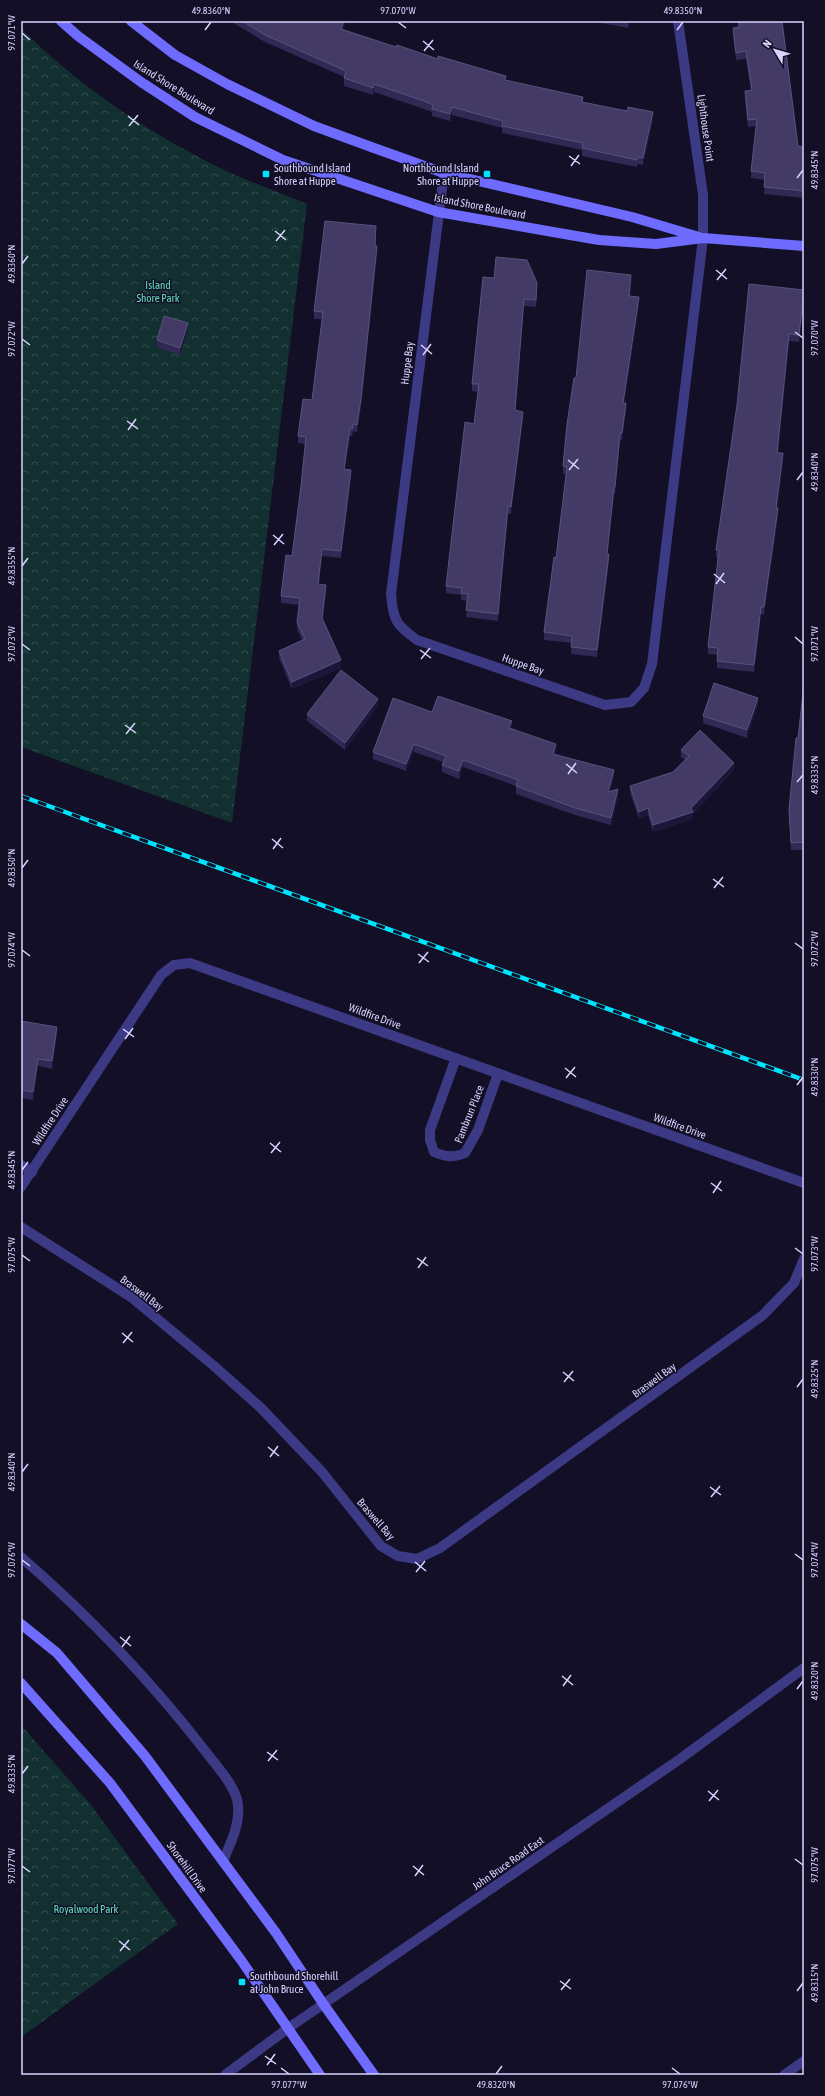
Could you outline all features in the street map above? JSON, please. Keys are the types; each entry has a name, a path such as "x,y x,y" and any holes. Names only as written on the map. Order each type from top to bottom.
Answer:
{"street":[{"name":"Island Shore Boulevard","path":"61,21 78,36 141,82 195,117 283,160 438,212 599,240 656,244 703,238 804,246"},
{"name":"Island Shore Boulevard","path":"131,21 175,55 270,105 314,126 444,173 632,217 703,238"},
{"name":"Lighthouse Point","path":"678,21 703,195 703,238"},
{"name":"Huppe Bay","path":"444,173 391,594 392,612 401,628 417,640 605,705 631,702 644,688 652,664 703,238"},
{"name":"Wildfire Drive","path":"21,1187 161,975 174,965 190,963 804,1183"},
{"name":"Pambrun Place","path":"456,1058 430,1130 430,1140 434,1152 444,1156 454,1157 465,1153 478,1130 498,1074"},
{"path":"21,1165 32,1172"},
{"name":"Braswell Bay","path":"21,1227 131,1297 214,1366 261,1408 322,1472 381,1546 398,1556 417,1559 440,1548 763,1316 794,1282 804,1259"},
{"path":"21,1557 63,1594 140,1671 192,1733 228,1781 239,1805 234,1833 223,1861"},
{"path":"21,1624 57,1653 145,1756 276,1933 324,2005 374,2075"},
{"name":"John Bruce Road East","path":"225,2075 287,2029 680,1759 804,1668"},
{"name":"Shorehill Drive","path":"21,1683 110,1783 241,1960 320,2075"},
{"path":"784,2075 804,2061"}],"green space":[{"name":"Island Shore Park","path":"21,28 64,68 87,86 111,104 161,136 212,164 307,204 232,823 21,747"},
{"name":"Royalwood Park","path":"21,1725 91,1805 178,1924 21,2037"}],"building":[{"path":"242,21 344,21 341,29 396,47 397,45 438,59 438,56 506,76 505,80 583,97 582,102 627,111 628,107 653,112 643,158 637,157 637,160 582,148 583,143 502,126 503,121 452,107 450,114 432,109 433,105 424,101 374,84 373,88 344,78 346,71 265,35"},
{"path":"739,21 782,21 798,146 804,147 804,191 764,187 765,173 751,171 757,119 748,120 745,91 752,90 746,51 736,53 733,28 739,27"},
{"path":"325,221 376,226 375,246 377,246 361,399 357,425 353,424 352,429 350,428 344,469 351,470 341,551 322,549 318,584 326,585 322,618 341,660 292,682 279,651 305,639 297,622 300,598 281,596 286,555 292,556 301,486 306,437 298,436 303,399 312,400 323,312 314,311"},
{"path":"496,257 527,260 537,283 536,300 524,299 515,410 523,412 511,507 508,506 498,614 466,610 468,594 461,593 462,588 446,586 465,422 474,424 479,384 472,384 483,277 494,278"},
{"path":"587,270 631,275 629,296 639,297 623,403 626,403 622,433 620,433 607,554 609,554 597,650 571,647 572,636 544,632 554,557 556,558 567,467 563,466 567,424 574,378 576,378"},
{"path":"749,284 804,290 799,335 789,334 777,453 783,453 776,508 778,508 764,607 761,607 754,665 717,661 718,648 708,647 719,550 716,550 737,405"},
{"path":"164,316 188,323 180,348 157,340"},
{"path":"341,670 378,699 345,743 307,714"},
{"path":"714,683 758,698 747,730 703,716"},
{"path":"804,684 804,842 791,843 789,810 796,738 798,738"},
{"path":"438,696 512,721 509,728 556,744 553,754 614,770 608,792 618,789 611,818 575,808 516,786 518,780 463,760 459,771 442,765 446,756 414,744 406,764 373,752 393,698 432,712"},
{"path":"700,730 734,763 691,808 693,812 653,825 648,808 639,812 630,786 673,772 689,756 681,750"},
{"path":"21,1021 57,1027 52,1061 38,1059 33,1092 21,1090"}],"railway":[{"path":"21,796 804,1080"}],"place":[{"name":"Southbound Island Shore at Huppe","path":"266,174"},
{"name":"Northbound Island Shore at Huppe","path":"487,174"},
{"name":"Southbound Shorehill at John Bruce","path":"242,1982"}]}
